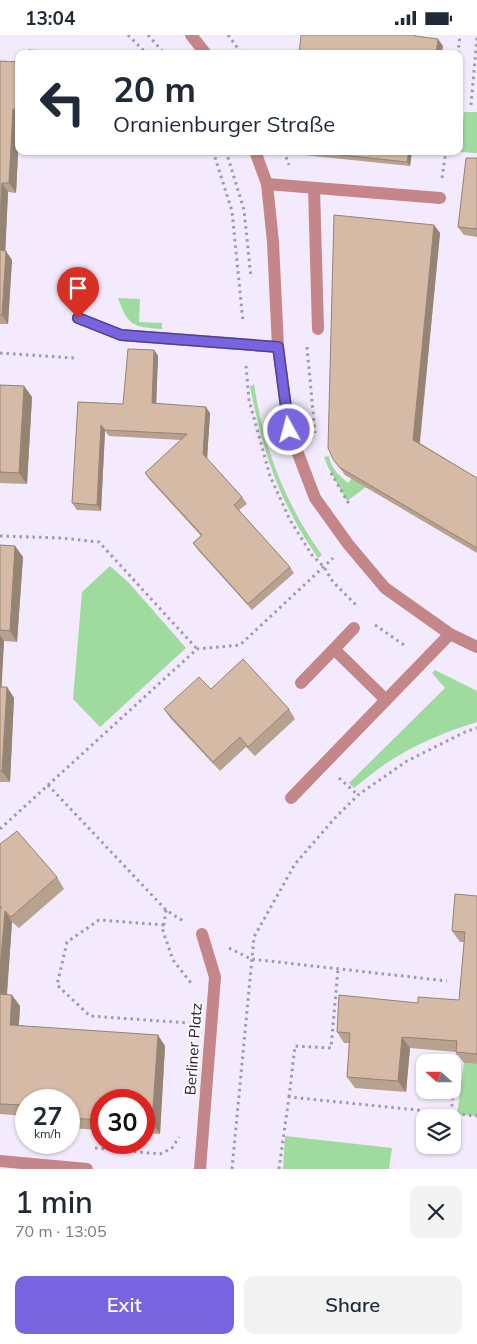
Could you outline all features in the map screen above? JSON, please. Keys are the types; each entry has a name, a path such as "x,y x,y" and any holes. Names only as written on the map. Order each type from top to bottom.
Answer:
{"street":[{"path":"191,35 203,50"},
{"path":"256,155 267,183 274,242 278,347 289,430 315,498 348,544 385,589 450,635 477,647"},
{"path":"267,183 440,198"},
{"path":"314,188 318,329"},
{"path":"78,318 121,335 278,347"},
{"path":"301,683 354,628"},
{"path":"291,798 450,635"},
{"path":"334,649 386,700"},
{"name":"Berliner Platz","path":"200,1169 214,977 202,934"},
{"path":"0,1161 87,1169"}],"path":[{"path":"128,35 143,50"},
{"path":"148,35 161,50"},
{"path":"228,35 239,50"},
{"path":"458,50 460,35"},
{"path":"471,105 477,38"},
{"path":"227,155 244,210 252,287"},
{"path":"286,155 292,172 294,186"},
{"path":"307,345 316,438"},
{"path":"0,353 74,358"},
{"path":"330,472 353,512"},
{"path":"0,536 99,542 197,649"},
{"path":"0,829 197,649 240,645 348,544"},
{"path":"232,1169 254,937 295,864 334,819 358,795 407,761 477,728"},
{"path":"48,785 166,910 202,934"},
{"path":"166,910 163,931 173,961 191,983 190,993"},
{"path":"164,925 99,920 67,942 58,985 90,1016 189,1023"},
{"path":"251,959 447,981"},
{"path":"279,1169 295,1046 331,1048 338,968"},
{"path":"451,1109 458,1052"},
{"path":"289,1097 416,1110"},
{"path":"461,1114 477,1116"},
{"path":"86,1147 160,1153 172,1148 183,1131"}],"green space":[{"path":"464,112 477,112 477,153 463,152"},
{"path":"118,298 140,299 139,322 162,323 162,329 138,326 133,323 125,314"},
{"path":"254,384 263,430 278,474 297,515 322,555 318,558 295,521 271,469 261,436 250,387"},
{"path":"329,456 333,468 344,480 348,483 352,478 366,487 347,501 324,457"},
{"path":"110,566 129,583 186,648 100,727 73,699 82,592"},
{"path":"435,670 477,691 477,722 418,745 385,764 354,788 349,783 445,688 432,673"},
{"path":"464,1063 477,1064 477,1116 461,1114 461,1109 458,1109 459,1099 461,1099"},
{"path":"285,1136 392,1148 389,1169 283,1169"}],"building":[{"path":"301,35 415,35 438,39 437,50 299,50"},
{"path":"0,61 15,62 15,109 13,109 9,183 2,183 0,220"},
{"path":"341,155 408,155 407,162"},
{"path":"466,158 477,158 477,229 458,227"},
{"path":"334,215 434,225 413,440 477,478 477,548 339,467 328,448"},
{"path":"0,250 6,251 2,315 0,315"},
{"path":"128,349 154,350 152,403 206,407 203,454 242,497 234,505 290,567 248,604 193,543 202,535 145,473 187,434 105,430 101,425 97,505 72,503 78,402 123,404"},
{"path":"0,385 24,386 19,473 0,472"},
{"path":"0,545 15,546 10,631 0,630"},
{"path":"243,659 289,709 248,747 240,737 213,762 164,709 199,677 211,689"},
{"path":"0,687 7,687 2,771 0,771"},
{"path":"17,831 57,877 11,917 5,911 0,969 0,908 2,908 0,906 0,844"},
{"path":"455,894 477,896 477,1054 456,1052 457,1041 402,1037 398,1081 347,1077 350,1033 337,1032 339,995 418,1003 418,997 459,1000 465,932 452,931"},
{"path":"0,994 12,995 10,1025 158,1035 154,1089 90,1089 90,1119 80,1119 80,1089 15,1089 15,1105 0,1104"}],"route":[{"path":"78,318 121,335 278,347 289,430"}]}
